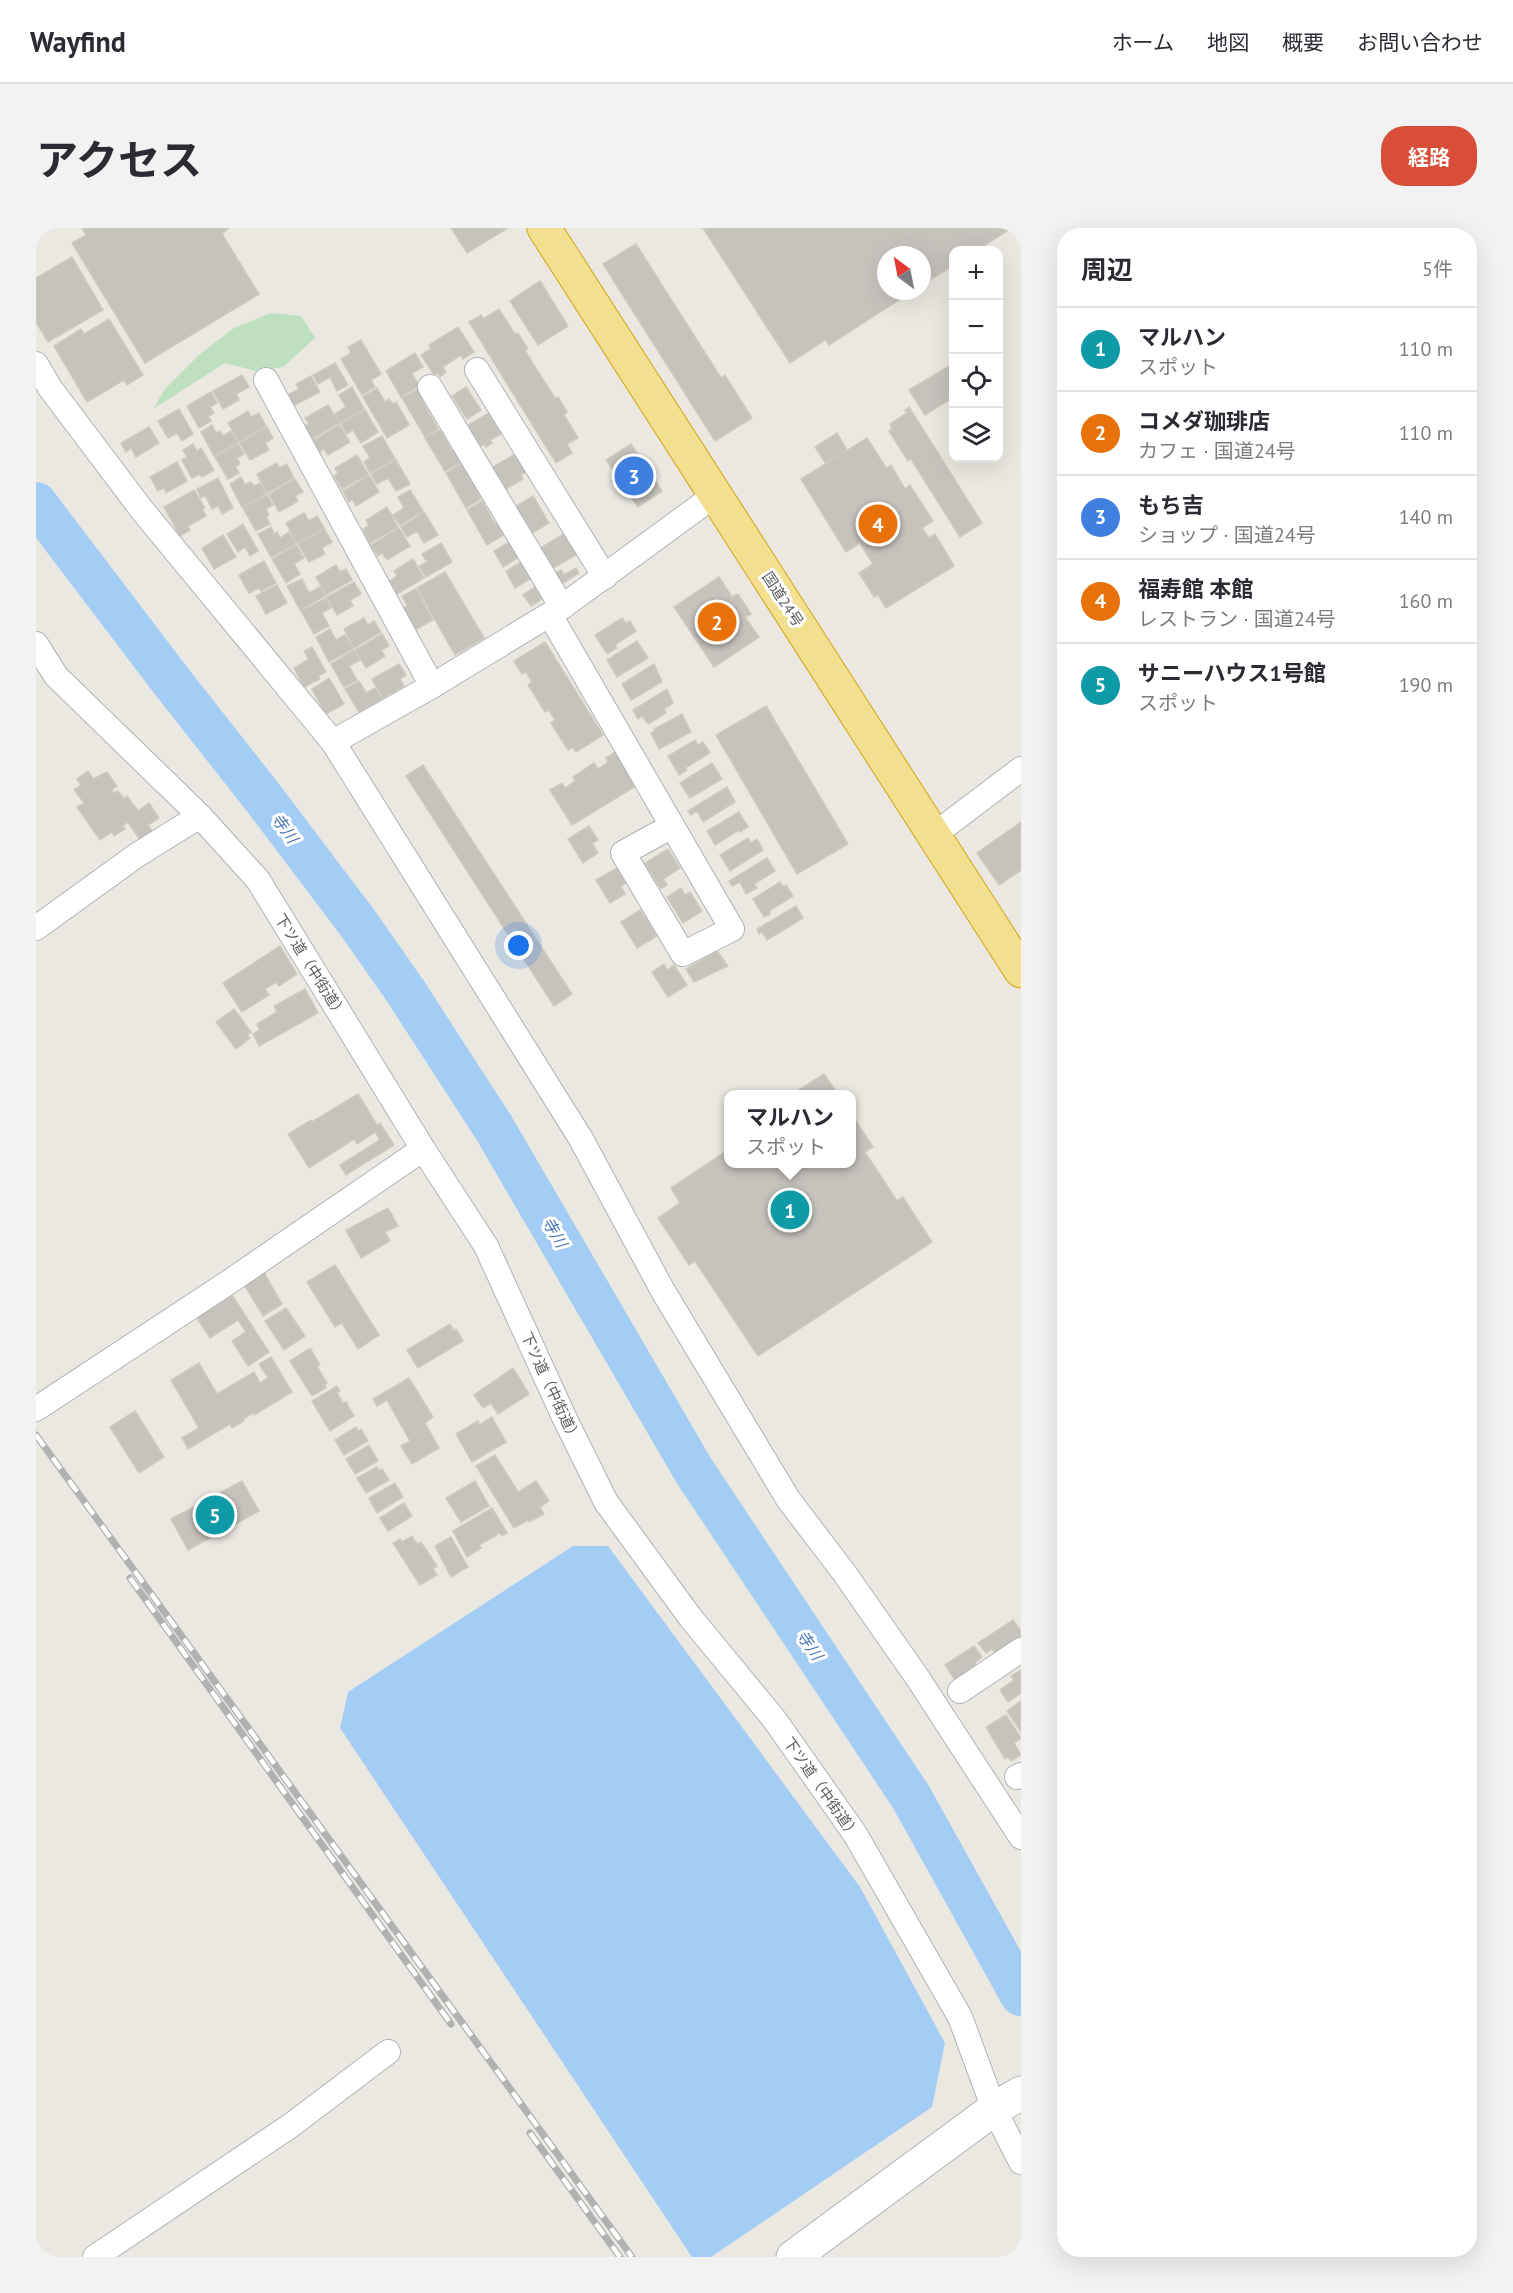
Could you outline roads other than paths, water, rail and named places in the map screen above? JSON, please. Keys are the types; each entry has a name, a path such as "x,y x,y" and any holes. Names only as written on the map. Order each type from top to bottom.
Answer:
{"highway":[{"name":"国道24号","path":"544,228 1019,961"}],"street":[{"path":"36,364 50,388 142,510 333,742 581,1139 663,1291 788,1499 845,1574 917,1677 1021,1837"},
{"path":"477,370 605,577"},
{"path":"266,380 432,686"},
{"path":"430,387 556,611 672,826 732,929 683,954 623,853 672,826"},
{"path":"333,742 432,686 556,611 715,495"},
{"name":"下ツ道（中街道）","path":"36,644 56,676 200,816 258,880 423,1149 486,1246 564,1417 606,1502 690,1617 774,1719 855,1834 1009,2101 1021,2162"},
{"path":"935,834 1021,769"},
{"path":"36,928 137,855 200,816"},
{"path":"36,1409 230,1282 423,1149"},
{"path":"960,1691 1021,1650"},
{"path":"95,2257 290,2126 388,2052"},
{"path":"793,2257 1009,2101"}],"water":[{"path":"573,1546 608,1546 860,1887 945,2043 932,2107 711,2257 692,2257 340,1728 348,1692"}],"waterway":[{"name":"寺川","path":"36,503 264,799 360,926 406,992 494,1128 694,1471 911,1797 1021,1995"}],"railway":[{"path":"36,1435 632,2257"},
{"path":"130,1578 451,2024"},
{"path":"530,2133 620,2257"}],"place":[{"name":"もち吉","path":"634,476"},
{"name":"福寿館 本館","path":"878,524"},
{"name":"コメダ珈琲店","path":"717,622"},
{"name":"マルハン","path":"790,1210"},
{"name":"サニーハウス1号館","path":"215,1515"}]}
